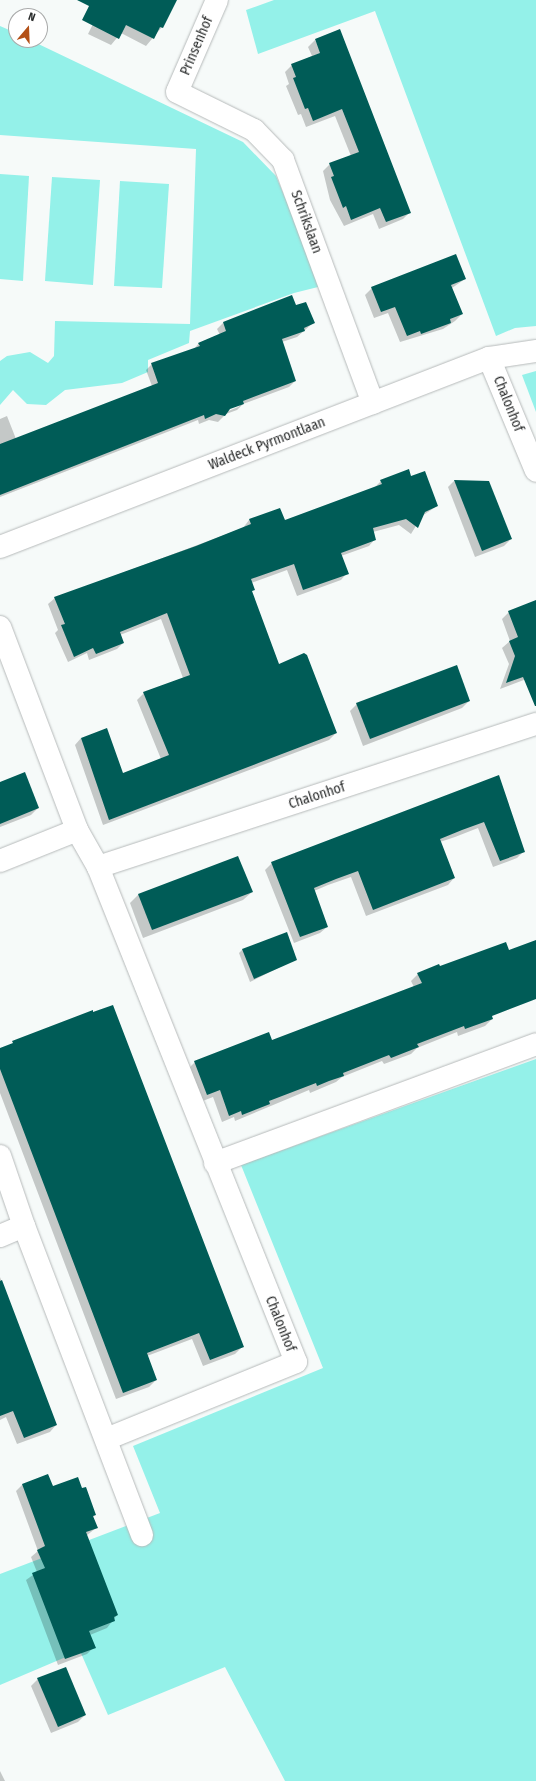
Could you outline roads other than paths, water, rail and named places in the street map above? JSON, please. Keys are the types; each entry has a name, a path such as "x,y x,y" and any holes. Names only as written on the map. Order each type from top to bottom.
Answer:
{"street":[{"name":"Prinsenhof","path":"177,92 217,0"},
{"name":"Schrikslaan","path":"177,92 254,130 283,160 373,403"},
{"name":"Waldeck Pyrmontlaan","path":"0,547 489,358 536,351"},
{"name":"Chalonhof","path":"489,358 536,471"},
{"name":"Chalonhof","path":"0,627 77,830 98,867 215,1164 296,1362 106,1439"},
{"name":"Chalonhof","path":"98,867 536,724"},
{"path":"0,861 77,830"},
{"path":"215,1164 536,1044"},
{"path":"0,1156 24,1226 142,1535"},
{"path":"0,1236 24,1226"}]}
